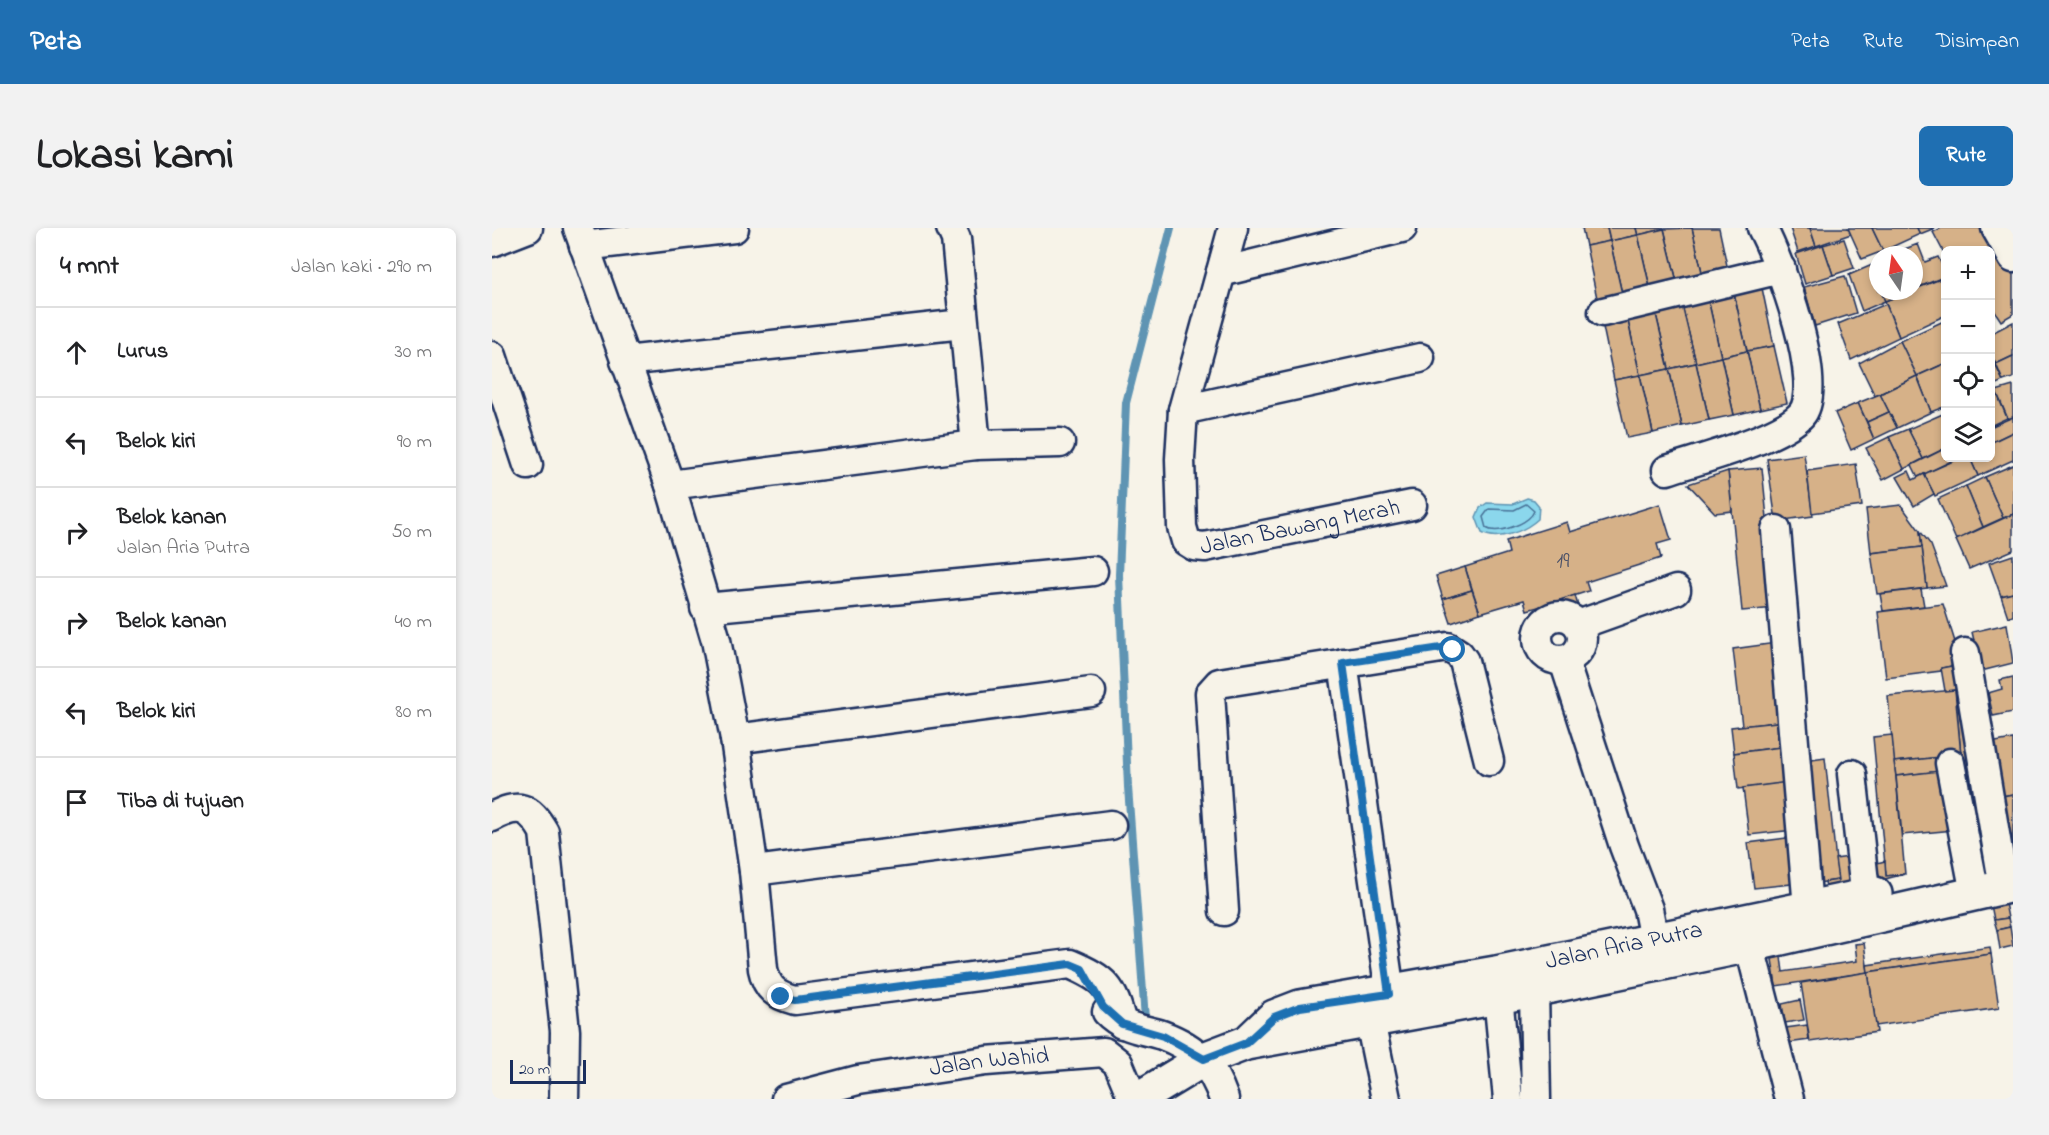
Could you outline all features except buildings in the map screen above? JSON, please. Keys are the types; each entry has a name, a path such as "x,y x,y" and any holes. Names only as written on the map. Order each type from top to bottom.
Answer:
{"main road":[{"name":"Jalan Aria Putra","path":"1497,985 1534,990 1746,934 1996,879"},
{"name":"Jalan Aria Putra","path":"1142,1095 1204,1059 1246,1043 1274,1017 1300,1007 1384,1010 1497,985 1654,940 1746,934 1808,908 1866,907"}],"street":[{"path":"492,242 528,228"},
{"path":"734,228 581,237 670,485 716,640 735,739 754,871 765,981 771,990 781,997 795,1000 1070,964 1082,969 1103,1007 1122,1024 1163,1036 1204,1059 1224,1099"},
{"path":"951,228 956,239 976,445"},
{"name":"Jalan Bawang Merah","path":"1233,228 1183,410 1180,459 1182,527 1186,541 1194,546 1205,547 1412,505"},
{"path":"1221,272 1402,228"},
{"path":"1667,470 1772,433 1802,414 1808,402 1809,381 1799,323 1780,269 1762,228"},
{"path":"1996,228 2013,258"},
{"path":"1603,312 1780,269"},
{"path":"625,361 963,324"},
{"path":"492,356 528,465"},
{"path":"1183,410 1420,358"},
{"path":"670,485 976,445 1060,442"},
{"path":"1776,530 1808,908"},
{"path":"705,608 1093,571"},
{"path":"1578,625 1677,590"},
{"path":"1553,617 1567,617 1578,625 1583,639 1577,653 1564,661 1550,659 1540,650 1538,637 1542,625 1553,617"},
{"path":"1224,911 1210,693 1212,687 1219,683 1441,648 1453,650 1464,661 1489,761"},
{"path":"1965,653 1996,879"},
{"path":"1564,661 1624,846 1648,909 1654,940"},
{"path":"1343,663 1384,1010 1386,1099"},
{"path":"735,739 1090,692"},
{"path":"1950,764 1996,879"},
{"path":"1852,774 1866,907"},
{"path":"492,817 515,808 526,809 536,817 544,832 565,1031 564,1099"},
{"path":"754,871 1112,825"},
{"path":"1746,934 1789,1099"},
{"path":"1497,985 1508,1099"},
{"path":"1534,990 1536,1099"},
{"name":"Jalan Wahid","path":"786,1099 858,1080 986,1060 1104,1052 1118,1063 1142,1095"}],"water":[{"path":"1527,498 1534,500 1539,506 1538,519 1533,523 1503,536 1482,533 1476,517 1480,508 1487,503 1513,504"}],"waterway":[{"path":"1145,1019 1128,787 1119,575 1126,403 1171,228"}],"route":[{"path":"781,997 795,1000 1070,964 1082,969 1109,1015 1122,1024 1163,1036 1204,1059 1246,1043 1274,1017 1300,1007 1389,994 1343,663 1441,648 1453,650"}]}
